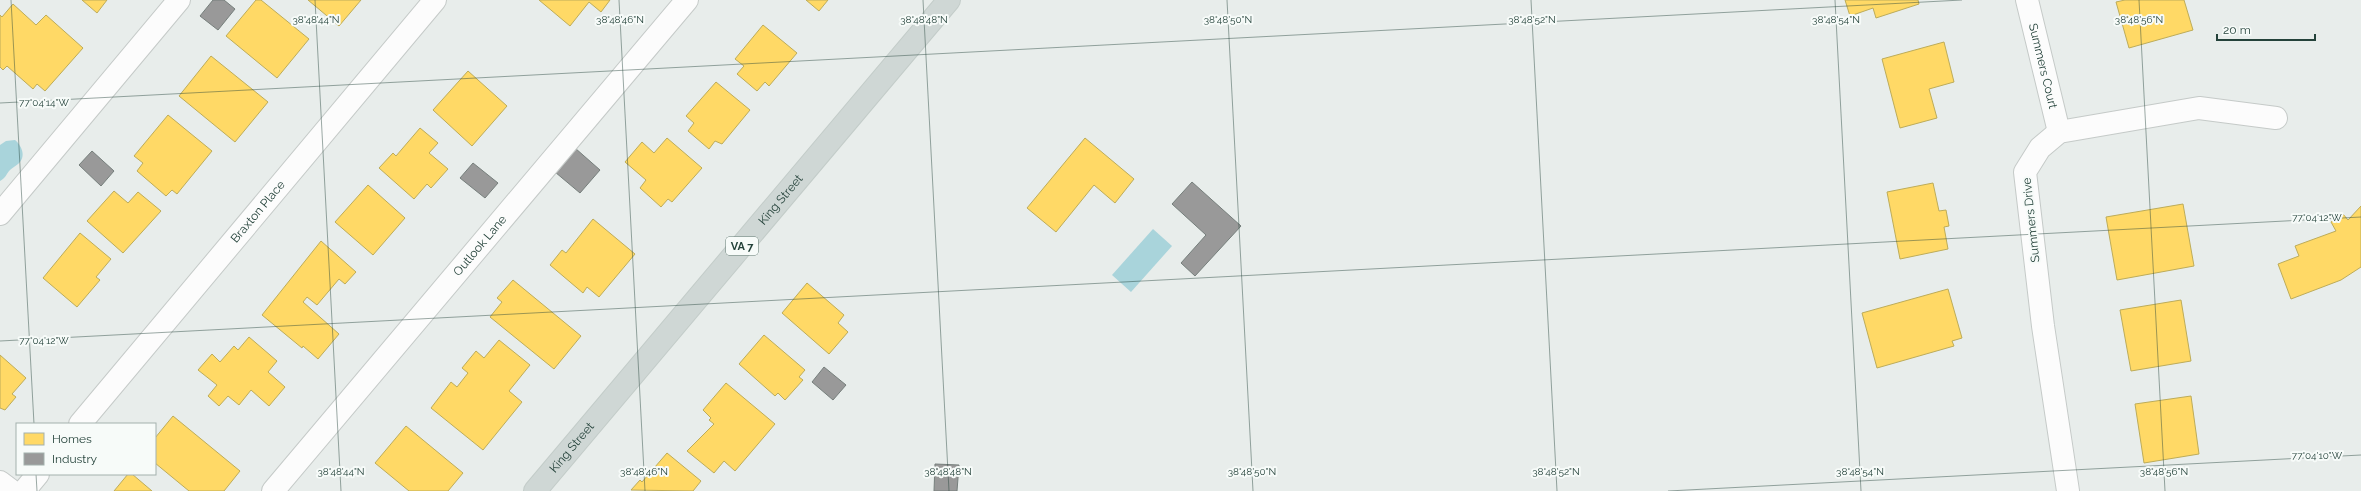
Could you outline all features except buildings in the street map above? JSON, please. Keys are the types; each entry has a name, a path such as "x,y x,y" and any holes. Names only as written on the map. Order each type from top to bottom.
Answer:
{"main road":[{"name":"King Street","path":"535,491 949,0"}],"street":[{"path":"0,214 179,0"},
{"name":"Braxton Place","path":"81,423 435,0"},
{"name":"Outlook Lane","path":"273,491 687,0"},
{"name":"Summers Court","path":"2027,0 2059,132"},
{"path":"2059,132 2199,108 2276,118"},
{"name":"Summers Drive","path":"2059,132 2040,148 2025,172 2043,326 2068,491"},
{"path":"24,491 37,475"},
{"path":"0,482 12,491"}],"water":[{"path":"15,140 22,150 22,159 0,181 0,145 6,141"},
{"path":"1153,229 1172,246 1131,292 1112,275"}]}
